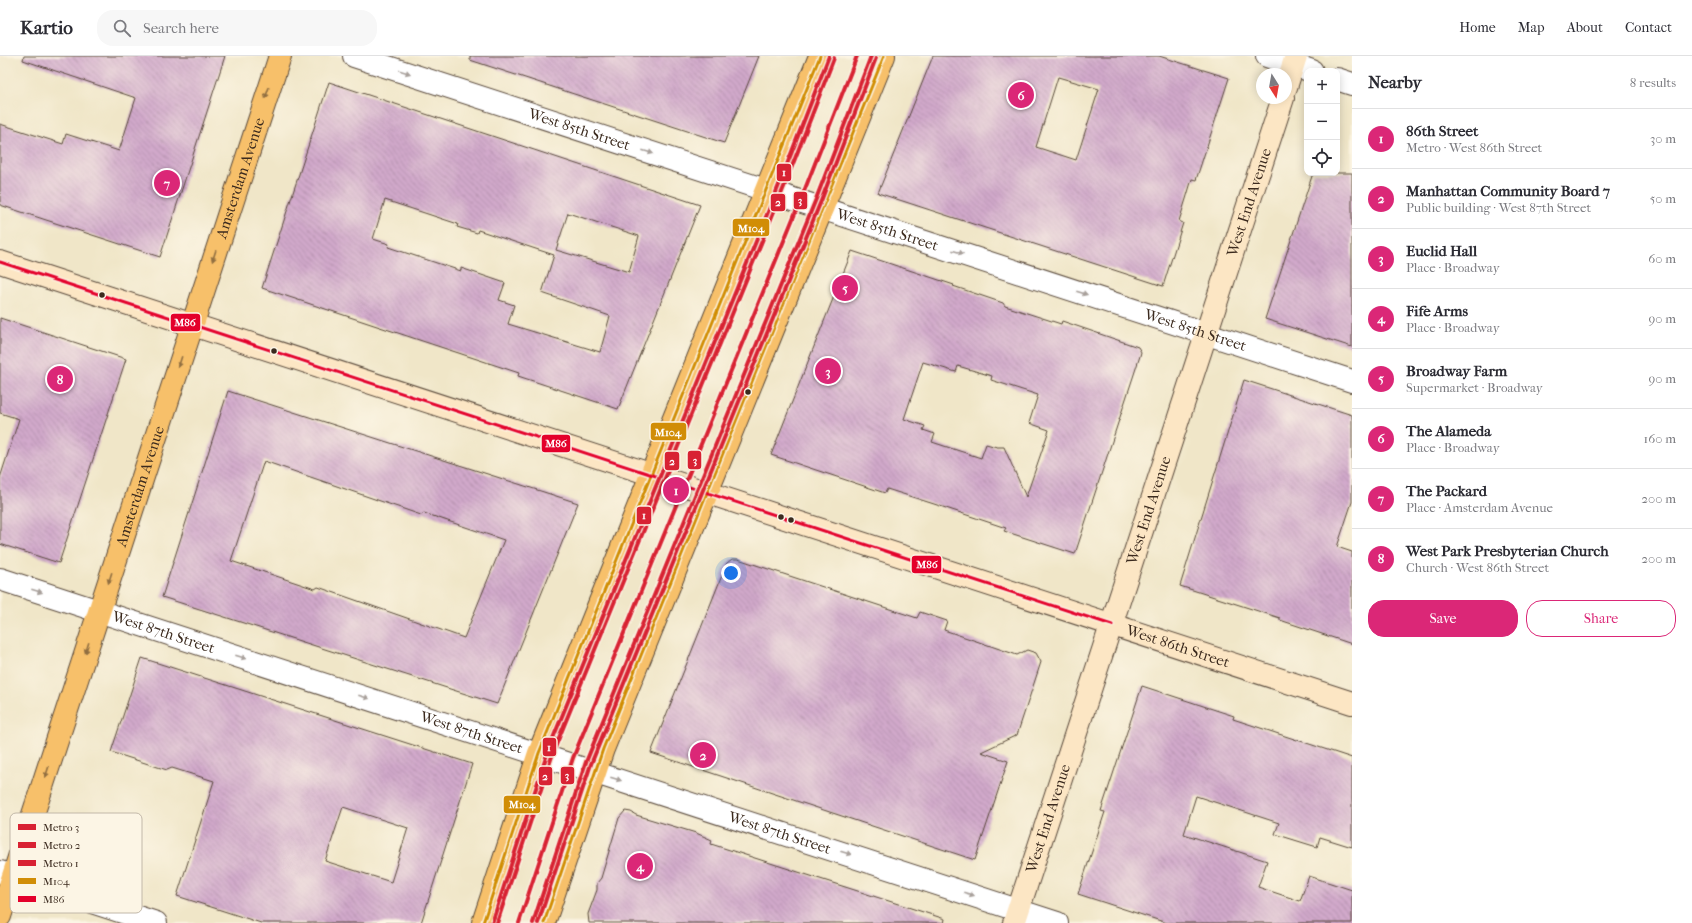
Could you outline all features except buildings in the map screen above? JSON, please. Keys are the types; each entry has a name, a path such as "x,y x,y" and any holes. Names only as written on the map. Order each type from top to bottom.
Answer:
{"main road":[{"name":"Amsterdam Avenue","path":"28,813 99,611 280,56"},
{"path":"483,923 539,754 820,56"},
{"path":"544,923 594,772 884,56"},
{"path":"1292,78 1301,64"},
{"name":"West End Avenue","path":"1016,917 1281,104"},
{"name":"West 86th Street","path":"0,262 1352,703"},
{"name":"Amsterdam Avenue","path":"0,916 6,874 10,863"}],"street":[{"name":"West 85th Street","path":"354,56 1352,381"},
{"path":"1267,56 1301,64"},
{"path":"1340,80 1352,84"},
{"name":"West 87th Street","path":"0,579 594,772 1016,917 1057,923"},
{"path":"125,913 156,923"}],"metro line":[{"name":"1","path":"492,923 549,748 779,185 829,56"},
{"name":"3","path":"519,923 573,758 803,194 857,56"},
{"name":"1","path":"533,923 586,762 816,199 871,56"},
{"name":"2","path":"497,923 554,750 784,187 834,58"},
{"name":"2","path":"538,923 591,764 821,201 876,58"}],"transit line":[{"name":"M104","path":"483,923 539,753 820,56"},
{"name":"M104","path":"544,923 603,749 884,56"},
{"name":"M86","path":"0,262 1112,625"}],"place":[{"name":"The Alameda","path":"1021,95"},
{"name":"The Packard","path":"167,183"},
{"name":"Broadway Farm","path":"845,288"},
{"name":"Euclid Hall","path":"828,371"},
{"name":"West Park Presbyterian Church","path":"60,379"},
{"name":"86th Street","path":"676,490"},
{"name":"Manhattan Community Board 7","path":"703,755"},
{"name":"Fife Arms","path":"640,866"}]}
